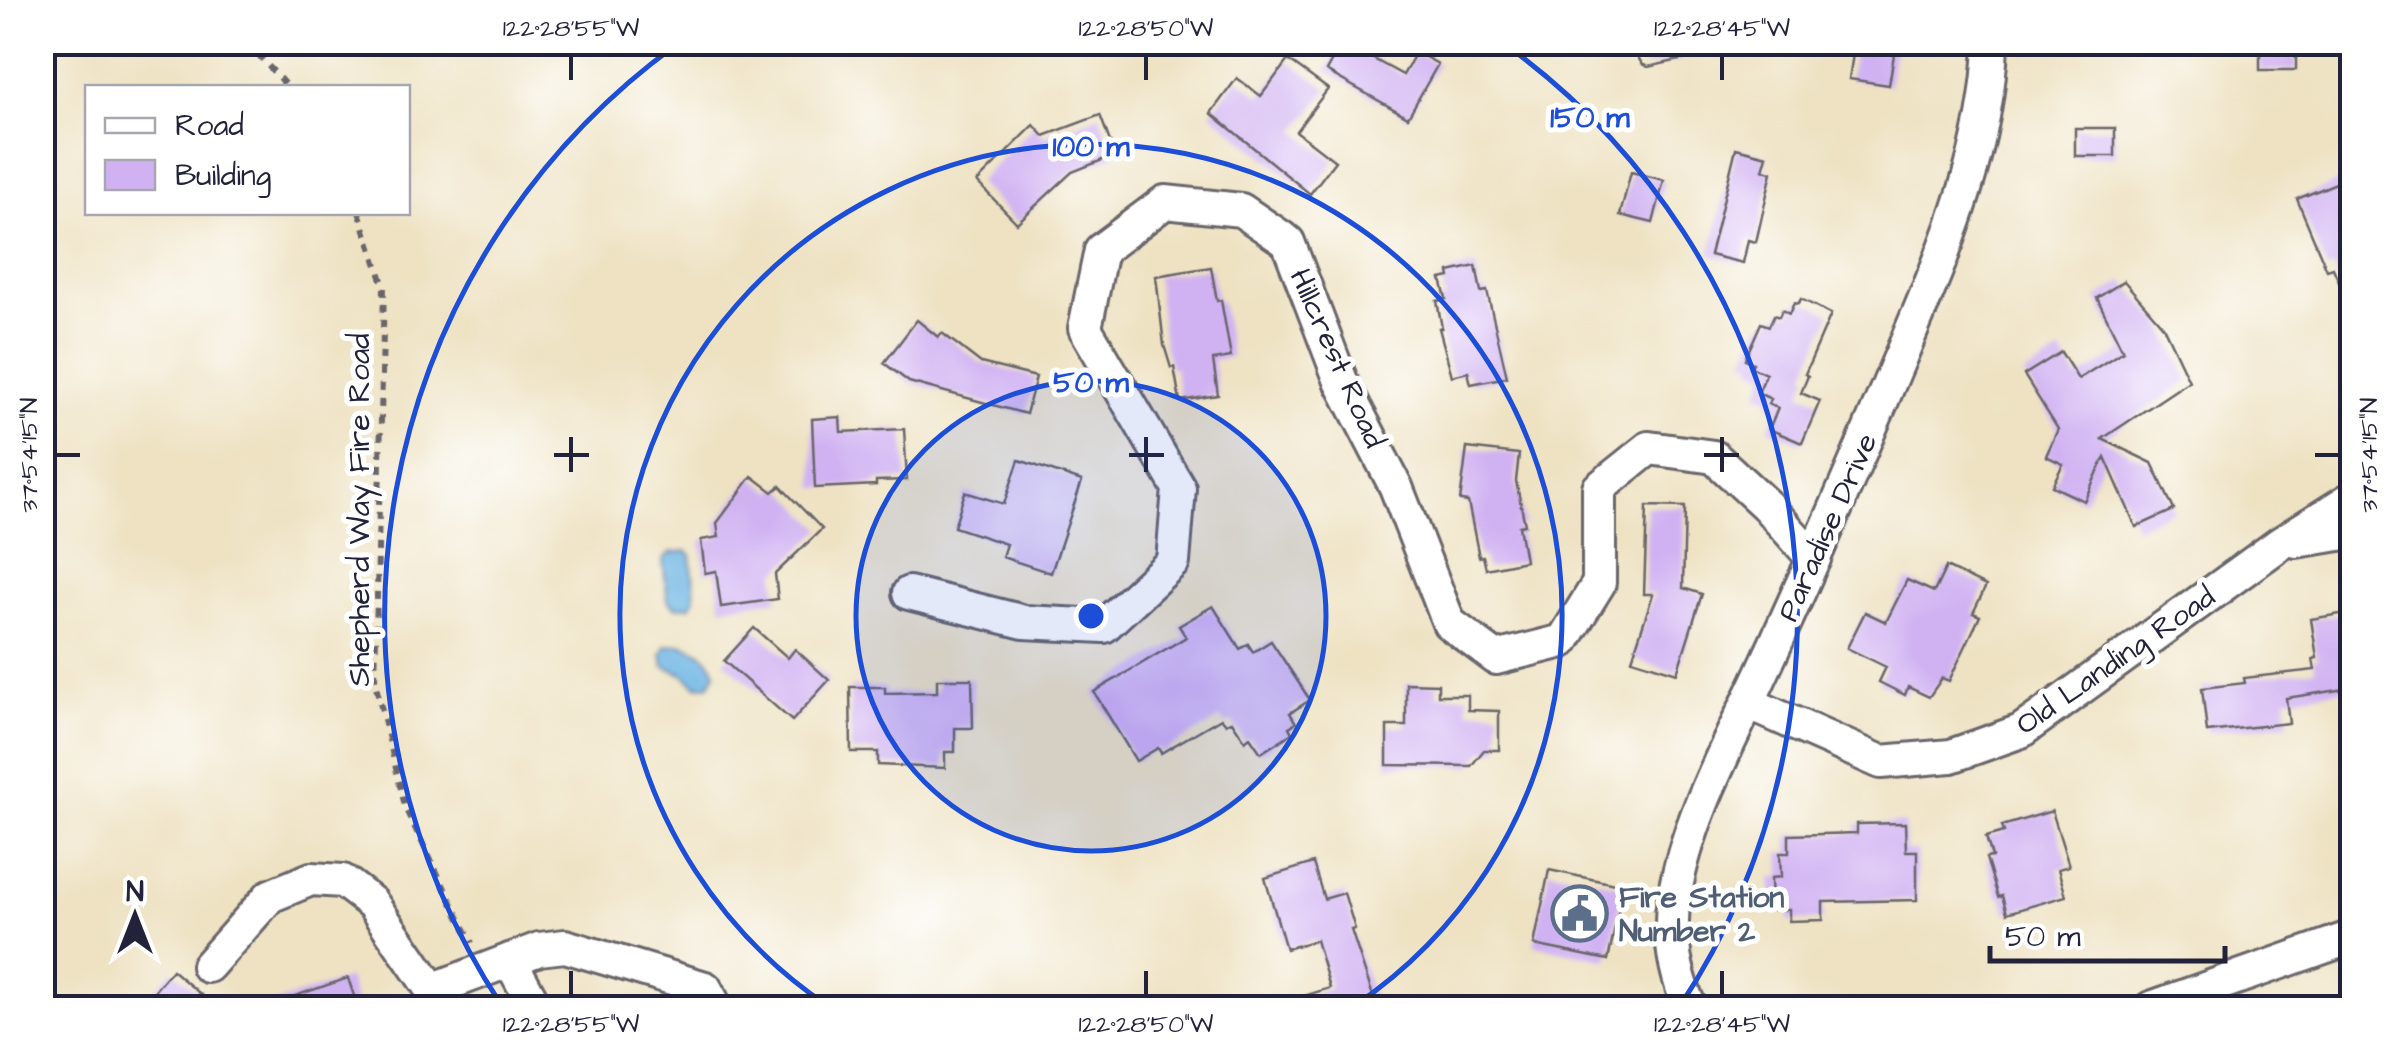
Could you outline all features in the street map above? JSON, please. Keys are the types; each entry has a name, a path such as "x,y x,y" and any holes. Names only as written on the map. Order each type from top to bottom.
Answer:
{"street":[{"name":"Paradise Drive","path":"1690,1008 1677,974 1672,946 1677,881 1697,819 1814,559 1958,213 1982,133 1991,42"},
{"name":"Hillcrest Road","path":"908,593 1024,622 1104,626 1173,562 1178,488 1086,328 1101,250 1165,202 1241,210 1288,242 1341,381 1396,488 1450,623 1496,658 1563,640 1598,583 1598,488 1649,448 1714,457 1766,505 1814,559"},
{"name":"Old Landing Road","path":"1748,703 1880,762 1951,756 2020,731 2282,543 2352,498"},
{"path":"2282,543 2352,532"},
{"path":"208,966 270,896 311,880 342,881 372,903 435,999 498,965 539,949 565,946 705,988 716,1008"},
{"path":"2151,1008 2352,938"},
{"path":"498,965 536,1008"}],"path":[{"path":"246,42 285,85"},
{"name":"Shepherd Way Fire Road","path":"360,215 384,286 375,682 406,810 498,965"}],"water":[{"path":"687,551 691,555 695,598 690,606 675,607 668,601 663,560 670,553"},
{"path":"680,644 697,650 710,661 716,672 709,685 697,686 683,674 664,666 662,655 666,646"}],"building":[{"path":"1342,42 1403,75 1416,52 1438,64 1408,117 1326,71"},
{"path":"1629,42 1715,42 1716,52 1648,67"},
{"path":"1855,42 1896,42 1889,85 1849,79"},
{"path":"2260,42 2296,42 2296,70 2260,70"},
{"path":"1288,60 1328,89 1296,131 1335,161 1310,194 1211,113 1237,78 1261,96"},
{"path":"1100,115 1115,155 1072,172 1017,223 977,182 1034,125 1044,136"},
{"path":"2075,128 2115,128 2115,156 2075,156"},
{"path":"1736,148 1767,156 1763,170 1772,172 1756,242 1748,240 1743,263 1710,255"},
{"path":"1631,172 1664,180 1653,223 1620,215"},
{"path":"2346,179 2352,195 2352,313 2333,268 2327,270 2297,199"},
{"path":"1476,266 1481,292 1487,291 1507,377 1471,384 1468,372 1452,376 1439,328 1437,301 1446,299 1441,279 1450,277 1449,272"},
{"path":"1211,267 1231,357 1213,360 1218,395 1180,401 1174,367 1171,368 1164,345 1156,276"},
{"path":"2124,281 2163,326 2189,381 2102,439 2152,463 2174,510 2136,527 2105,457 2084,501 2052,486 2063,464 2046,456 2058,429 2024,375 2061,352 2078,379 2123,351 2097,298"},
{"path":"1801,299 1831,314 1805,374 1808,376 1801,393 1820,401 1802,443 1769,429 1778,408 1758,393 1766,374 1751,367 1753,363 1745,359 1761,323 1769,326 1774,315 1779,317 1782,310 1789,314"},
{"path":"917,320 938,337 942,333 981,363 1036,377 1026,414 909,382 884,363"},
{"path":"840,417 841,432 904,429 907,480 815,488 812,419"},
{"path":"1467,448 1519,454 1516,481 1525,525 1519,526 1525,561 1486,569 1483,556 1479,557 1468,502 1460,501"},
{"path":"1019,460 1082,481 1051,573 1002,557 1006,544 954,527 965,492 1004,504"},
{"path":"752,476 773,492 780,486 822,529 775,574 778,599 721,607 716,571 705,573 701,540 719,537 717,523"},
{"path":"1647,506 1685,507 1683,588 1702,594 1677,673 1632,659 1653,594 1644,594"},
{"path":"1946,567 1986,586 1973,613 1980,616 1949,681 1942,678 1929,697 1908,687 1905,695 1879,682 1886,667 1847,648 1865,612 1886,622 1907,580 1934,592"},
{"path":"1213,606 1240,649 1248,644 1253,652 1271,641 1310,700 1290,713 1296,723 1289,727 1292,733 1261,753 1250,737 1245,741 1232,721 1226,724 1221,718 1161,753 1158,748 1136,761 1094,692 1186,637 1179,626"},
{"path":"2352,612 2352,688 2286,698 2289,723 2207,732 2202,688 2245,683 2244,678 2315,670 2311,619"},
{"path":"754,628 788,658 795,649 829,680 792,721 724,661"},
{"path":"937,679 972,679 973,728 955,728 955,752 945,752 945,768 878,765 878,752 851,752 850,687 885,687 885,693 937,692"},
{"path":"1406,683 1438,684 1438,695 1468,695 1468,710 1499,711 1499,750 1484,750 1471,766 1387,765 1387,726 1406,726"},
{"path":"2052,811 2069,866 2058,869 2066,896 2007,913 1986,858 1992,857 1986,837 2004,832 2002,826"},
{"path":"1905,823 1906,851 1917,851 1917,900 1823,902 1823,920 1789,921 1789,910 1772,910 1771,878 1781,877 1780,853 1789,853 1789,835 1857,833 1857,824"},
{"path":"1313,863 1324,899 1344,893 1355,929 1351,930 1377,1008 1282,1008 1281,1003 1330,988 1316,940 1286,949 1265,878"},
{"path":"1549,870 1624,886 1608,960 1534,945"},
{"path":"172,970 217,1008 140,1008"},
{"path":"348,978 358,1008 272,1008 271,1004"}],"place":[{"name":"Fire Station Number 2","path":"1580,914"}]}
